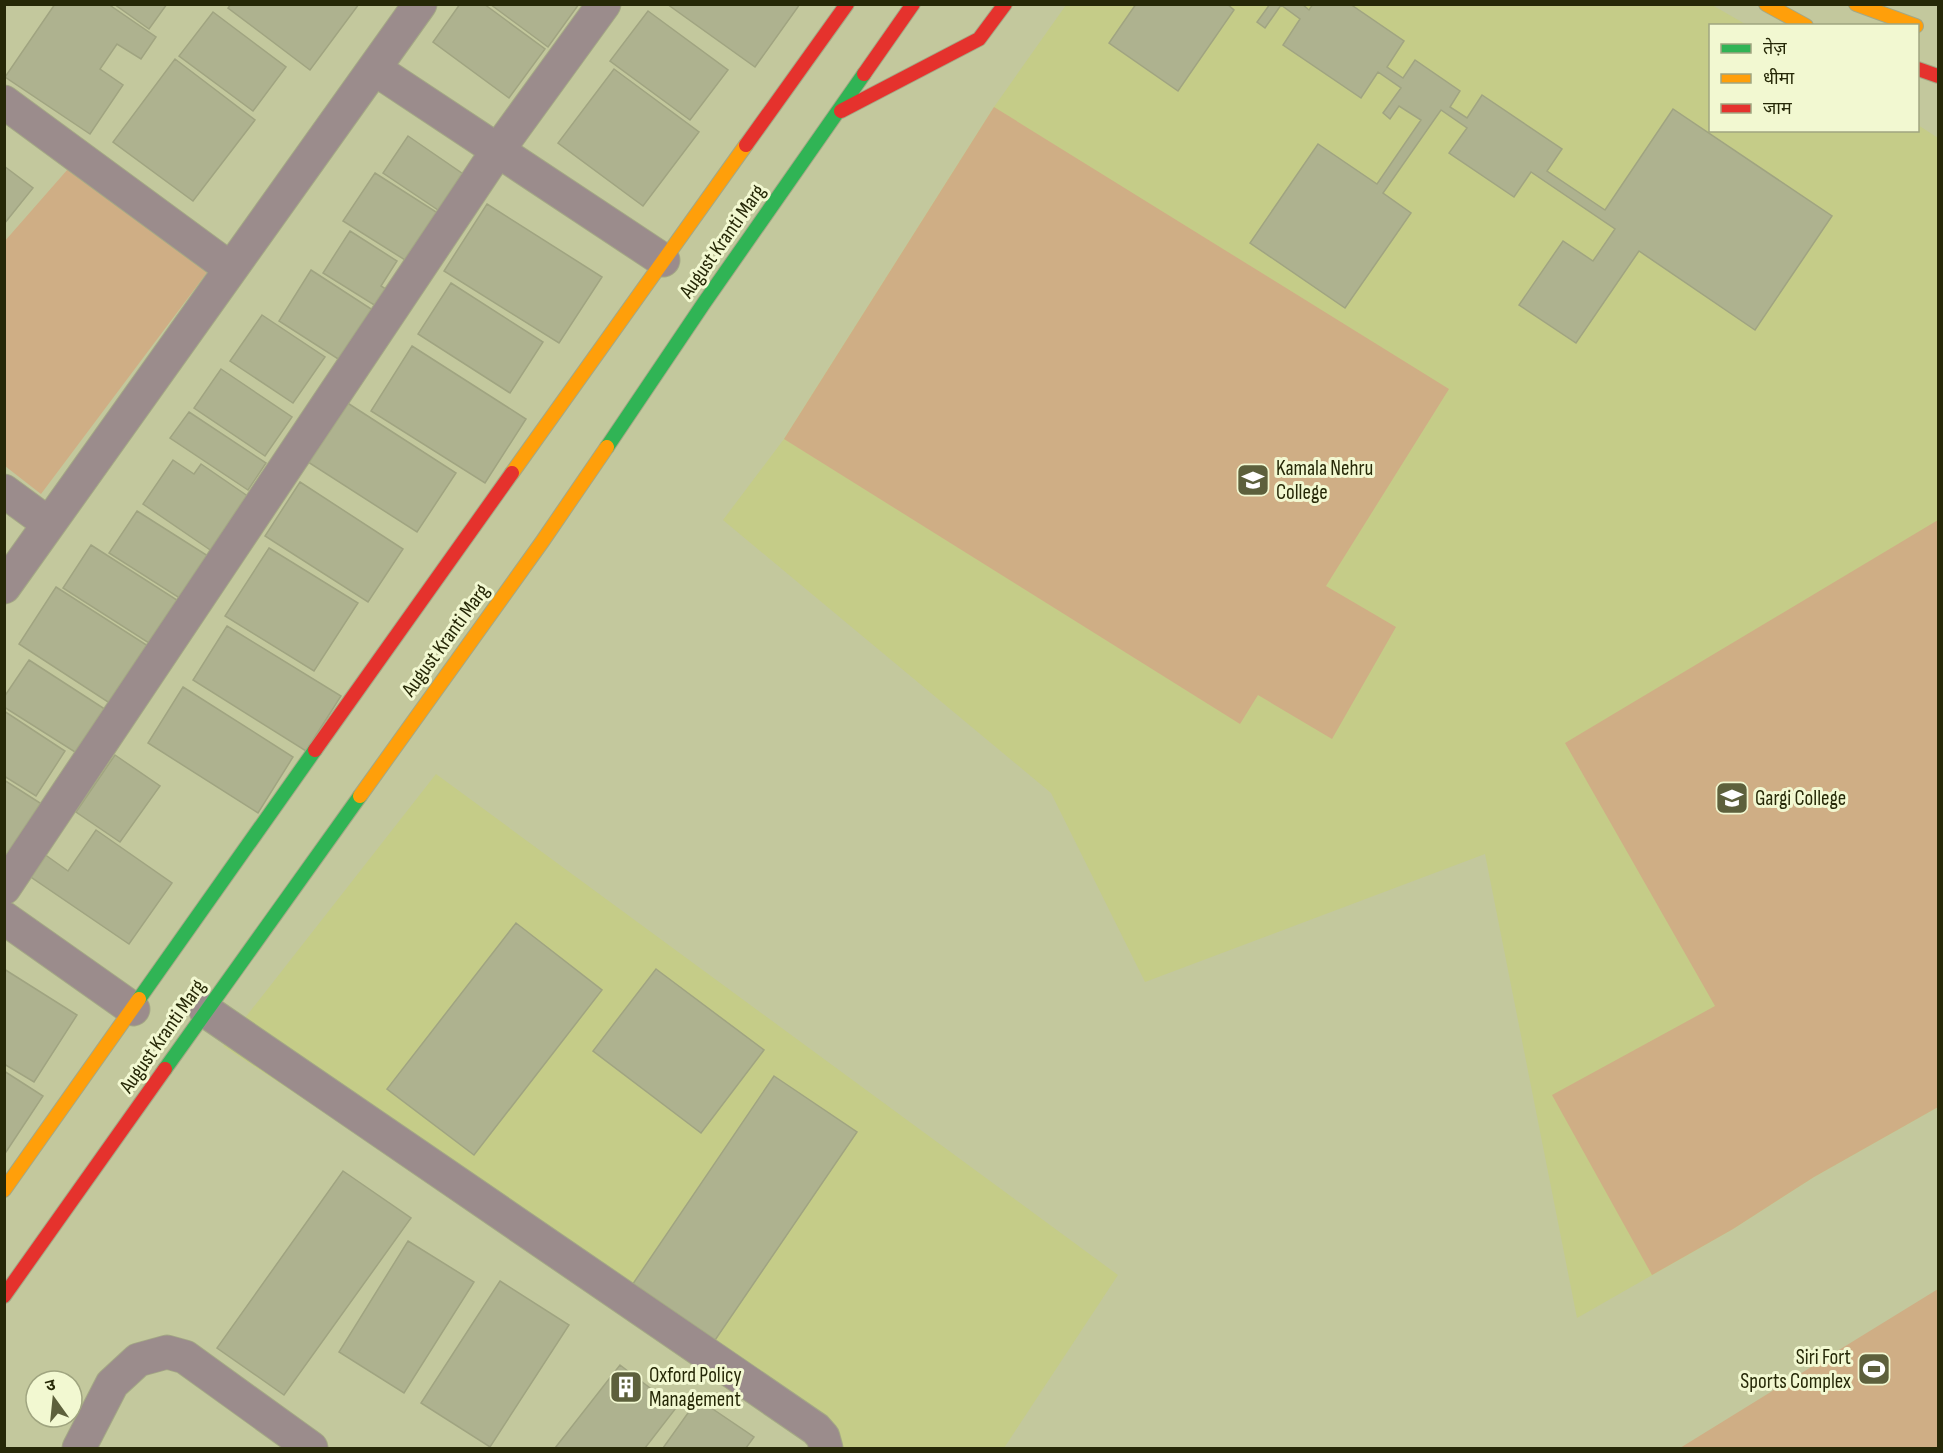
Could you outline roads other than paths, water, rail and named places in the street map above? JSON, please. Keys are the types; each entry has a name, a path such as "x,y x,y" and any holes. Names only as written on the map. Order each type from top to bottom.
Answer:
{"main road":[{"name":"August Kranti Marg","path":"4,1190 847,4"},
{"name":"August Kranti Marg","path":"4,1296 542,542 704,303 913,4"},
{"path":"837,113 979,39 1005,4"},
{"path":"1766,4 1802,24"},
{"path":"1856,4 1912,24"},
{"path":"1919,70 1938,76"}],"street":[{"path":"4,587 420,4"},
{"path":"4,888 498,150 604,4"},
{"path":"375,69 663,260"},
{"path":"4,102 231,269"},
{"path":"4,491 49,524"},
{"path":"4,918 133,1009"},
{"path":"206,1011 816,1429 823,1437 826,1449"},
{"path":"79,1449 112,1384 138,1360 167,1352 185,1358 311,1449"}],"place":[{"name":"Kamala Nehru College","path":"1253,480"},
{"name":"Gargi College","path":"1732,798"},
{"name":"Siri Fort Sports Complex","path":"1874,1369"},
{"name":"Oxford Policy Management","path":"626,1387"}]}
